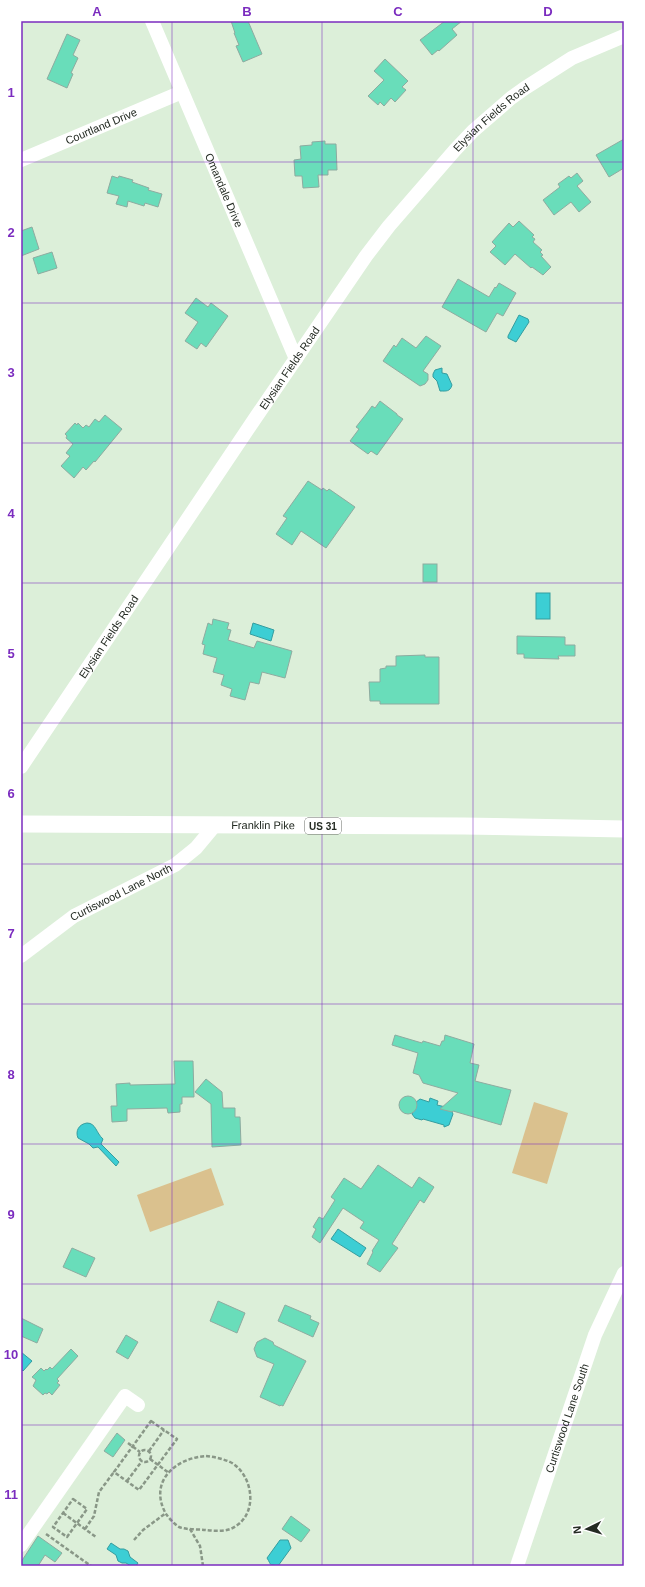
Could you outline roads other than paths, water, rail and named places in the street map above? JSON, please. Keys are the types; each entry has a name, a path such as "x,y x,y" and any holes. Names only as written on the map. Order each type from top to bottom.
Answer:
{"main road":[{"name":"Franklin Pike","path":"21,824 216,824 624,829"}],"street":[{"name":"Omandale Drive","path":"152,21 296,359"},
{"name":"Elysian Fields Road","path":"21,767 366,256 389,226 432,174 473,131 525,88 572,58 624,36"},
{"name":"Courtland Drive","path":"21,160 182,92"},
{"name":"Curtiswood Lane North","path":"21,956 74,916 175,865 196,848 216,824"},
{"name":"Curtiswood Lane South","path":"517,1566 595,1335 624,1273"},
{"path":"21,1545 125,1396 138,1405"}],"water":[{"path":"519,315 528,319 529,322 516,342 508,338 508,336"},
{"path":"442,368 442,373 447,374 452,385 448,391 440,391 437,381 433,377 435,370"},
{"path":"536,593 550,593 550,619 536,619"},
{"path":"253,623 274,630 271,641 250,634"},
{"path":"430,1098 438,1101 437,1105 450,1108 453,1114 449,1125 444,1127 444,1125 415,1118 412,1114 415,1103 420,1099 429,1102"},
{"path":"87,1123 94,1126 103,1139 101,1144 119,1162 116,1166 98,1147 93,1148 78,1138 78,1128"},
{"path":"338,1229 366,1248 360,1257 331,1239"},
{"path":"21,1352 32,1361 23,1371 21,1369"},
{"path":"280,1540 288,1540 291,1548 278,1566 271,1565 267,1558"},
{"path":"111,1543 120,1549 128,1551 130,1557 138,1563 136,1566 131,1566 118,1561 116,1555 107,1549"}]}
